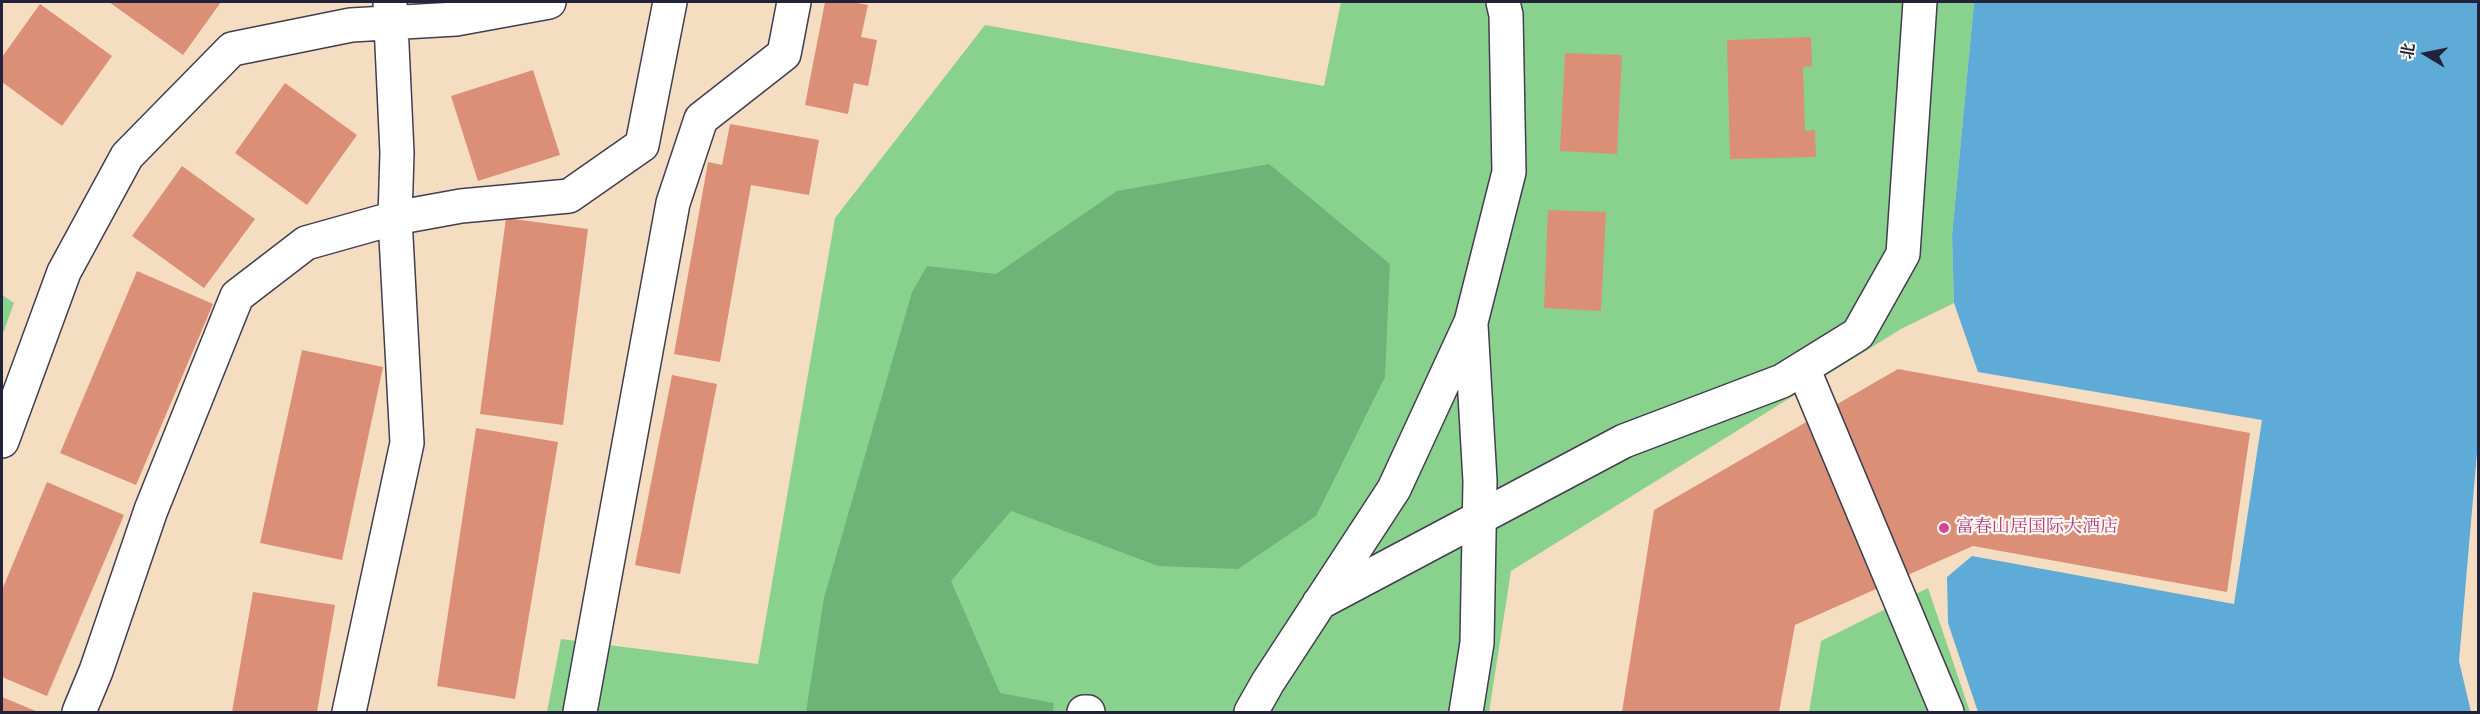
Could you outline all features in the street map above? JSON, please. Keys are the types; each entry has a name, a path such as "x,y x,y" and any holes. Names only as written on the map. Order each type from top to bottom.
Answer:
{"lane":[{"path":"2,441 64,272 127,156 232,48 351,25 389,12 456,19 549,2"},
{"path":"79,712 96,671 151,510 237,296 306,243 394,218 461,206 568,196 642,145 670,2"},
{"path":"580,712 673,203 701,119 783,54 794,2"},
{"path":"1251,712 1268,682 1394,489 1471,322 1509,172 1506,15 1503,2"},
{"path":"1319,603 1624,441 1782,381 1858,334 1903,254 1920,2"},
{"path":"349,712 407,444 394,218 397,153 389,12"},
{"path":"1466,712 1477,643 1480,481 1471,322"},
{"path":"1803,368 1947,712"}],"green space":[{"path":"1341,2 1974,2 1952,236 1954,303 1901,329 1511,571 1489,712 547,712 561,639 758,664 835,218 985,25 1324,86"},
{"path":"1269,164 1390,264 1385,377 1316,516 1238,569 1158,566 1011,511 951,581 1000,693 1054,703 1053,712 806,712 824,598 912,292 927,266 996,274 1117,191"},
{"path":"2,295 14,303 2,336"},
{"path":"1928,588 1970,712 1809,712 1821,641"}],"water":[{"path":"1974,2 2478,2 2478,441 2459,661 2471,712 1978,712 1948,623 1947,577 1972,556 2234,604 2262,420 1978,372 1954,303 1952,236"}],"building":[{"path":"109,2 221,2 183,55"},
{"path":"825,2 852,2 868,5 861,37 877,40 868,86 854,83 848,114 805,105"},
{"path":"40,4 112,56 62,126 2,82 2,57"},
{"path":"1811,37 1812,66 1803,67 1805,131 1815,130 1816,157 1730,159 1727,40"},
{"path":"1565,53 1622,55 1617,154 1560,151"},
{"path":"533,70 560,155 478,181 451,96"},
{"path":"285,83 357,135 307,205 235,153"},
{"path":"730,124 819,140 809,195 751,185 720,362 674,354 708,162 722,165"},
{"path":"182,166 255,219 204,288 132,236"},
{"path":"1548,210 1606,212 1601,311 1544,308"},
{"path":"506,218 588,229 563,425 480,414"},
{"path":"137,271 213,304 136,485 60,453"},
{"path":"302,350 383,367 342,560 260,543"},
{"name":"富春山居国际大酒店","path":"1898,369 2250,433 2227,592 1973,546 1795,625 1779,712 1622,712 1654,510"},
{"path":"672,375 717,384 680,574 635,565"},
{"path":"476,428 558,442 515,699 437,686"},
{"path":"47,482 124,515 47,696 2,677 2,590"},
{"path":"253,592 335,605 317,712 232,712"},
{"path":"2,697 38,712 2,712"}],"place":[{"name":"富春山居国际大酒店","path":"1944,528"}]}
